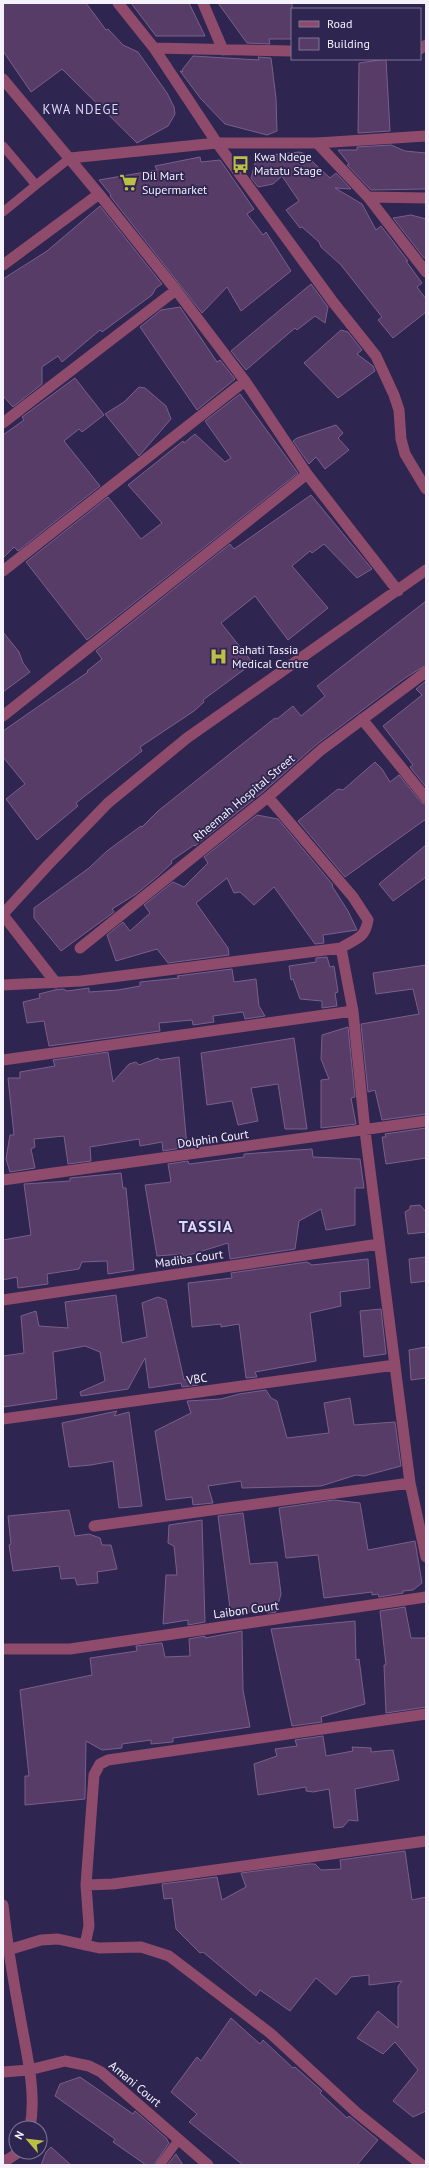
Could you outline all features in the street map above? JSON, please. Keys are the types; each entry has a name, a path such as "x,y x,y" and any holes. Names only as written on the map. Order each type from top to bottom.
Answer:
{"street":[{"path":"118,3 154,48 217,143 333,302 376,356 394,395 405,454 426,489"},
{"path":"203,3 223,50"},
{"path":"154,48 291,51"},
{"path":"3,79 70,158 176,290 245,381 307,474 398,591"},
{"path":"70,158 217,143 317,143 426,136"},
{"path":"317,143 368,197 426,272"},
{"path":"3,265 99,194"},
{"path":"368,197 426,198"},
{"path":"3,423 176,290"},
{"path":"3,571 245,381"},
{"path":"3,716 307,474"},
{"path":"56,983 3,915 48,865 108,804 187,738 426,570"},
{"name":"Rheemah Hospital Street","path":"80,948 268,796 321,750 426,672"},
{"path":"362,719 426,798"},
{"path":"3,985 56,983 341,948 362,936 366,930 368,920 353,897 268,796"},
{"path":"341,948 353,1011 364,1131 410,1483 426,1557"},
{"path":"3,1060 353,1011"},
{"name":"Dolphin Court","path":"3,1180 364,1131 426,1121"},
{"name":"Madiba Court","path":"3,1300 379,1244"},
{"name":"VBC","path":"3,1419 395,1364"},
{"path":"94,1526 410,1483"},
{"name":"Laibon Court","path":"3,1649 70,1649 426,1597"},
{"path":"85,1945 89,1926 86,1885 94,1775 100,1764 116,1759 426,1714"},
{"path":"86,1885 121,1883 426,1841"},
{"path":"3,1905 8,1950 29,2070 32,2111 31,2120"},
{"path":"8,1950 41,1940 58,1939 85,1945 109,1948 141,1947 169,1956 270,2033 357,2112 422,2165"},
{"name":"Amani Court","path":"3,2072 29,2070 66,2061 89,2066 101,2072 208,2165"}],"lane":[{"path":"3,146 36,185"},
{"path":"3,212 70,158"},
{"path":"160,2165 179,2140"}],"building":[{"path":"3,3 86,3 106,30 108,29 123,45 138,52 167,93 174,107 175,114 168,126 137,143 62,69 31,92 3,51"},
{"path":"131,3 189,3 205,36 156,36"},
{"path":"218,3 292,3 291,39 269,39 270,44 247,43"},
{"path":"193,56 259,60 258,57 271,58 276,98 277,131 267,135 225,124 201,99 180,71 183,72 182,70"},
{"path":"386,60 390,131 358,133 359,63"},
{"path":"391,145 405,151 426,153 426,189 371,190 347,165 349,164 338,150 357,150 357,147"},
{"path":"299,152 303,153 330,178 336,173 351,189 335,188 362,204 376,230 381,226 408,261 406,261 422,283 417,287 426,299 426,312 393,338 378,320 382,317 341,265 321,247 319,242 302,227 300,228 286,210 299,201 282,176 273,184 258,187 251,178 256,160 269,155"},
{"path":"200,157 201,162 220,160 254,209 247,214 263,235 266,232 291,271 241,311 227,287 202,313 99,180 157,170 155,166"},
{"path":"100,206 162,284 156,288 152,295 102,332 100,330 62,362 58,356 42,367 42,384 13,407 3,396 3,279 47,251"},
{"path":"411,215 426,219 426,258 424,258 393,218"},
{"path":"311,284 328,307 325,323 315,316 297,330 295,328 246,370 231,351"},
{"path":"180,307 217,362 220,360 235,379 197,410 140,327 161,310"},
{"path":"341,330 348,332 362,350 357,354 373,366 375,371 338,398 304,363"},
{"path":"75,378 104,415 82,432 79,429 64,441 100,486 18,551 14,547 3,558 3,435 24,420 22,417"},
{"path":"139,387 145,388 166,406 171,419 139,456 105,414 124,402"},
{"path":"240,394 298,473 87,640 26,562 108,497 141,539 162,523 128,485 183,441 184,443 195,434 225,462 231,458 205,421"},
{"path":"336,425 343,433 338,438 349,450 325,469 316,457 309,464 293,441 297,438"},
{"path":"311,495 372,569 357,578 324,544 312,553 310,551 292,566 328,608 288,640 255,596 221,623 253,663 203,700 204,702 194,711 140,747 142,751 76,803 78,806 37,840 6,799 25,784 3,757 3,731 88,672 87,671 102,659 96,651 230,544 234,549"},
{"path":"426,601 426,665 405,678 317,744 263,792 195,846 194,845 171,861 172,863 136,894 112,909 114,912 61,951 34,918 34,908 89,868 107,851 141,826 142,827 158,811 275,718 277,719 293,706 301,716 325,696 317,686"},
{"path":"3,632 19,652 23,663 30,672 3,692"},
{"path":"426,681 426,787 410,767 413,765 383,726 422,695 416,689"},
{"path":"375,762 382,769 390,782 399,775 421,802 426,805 426,819 345,877 298,821 338,789 343,790"},
{"path":"257,815 278,819 333,885 332,886 348,911 357,930 323,935 324,943 315,944 274,887 254,905 240,892 234,893 227,878 196,903 228,948 229,955 168,963 157,949 116,961 107,935 123,922 130,931 150,913 144,905 173,882 184,887 208,863 204,857"},
{"path":"426,845 426,877 393,901 379,884"},
{"path":"327,957 330,967 334,966 338,992 335,993 337,1006 322,1008 322,1001 300,999 293,979 291,980 289,966 316,962 316,958"},
{"path":"426,965 426,1114 382,1120 375,1090 368,1092 361,1024 419,1014 413,989 376,994 373,973"},
{"path":"232,969 234,982 256,979 259,1006 265,1016 245,1019 243,1012 213,1016 214,1022 193,1025 192,1020 159,1023 160,1031 49,1046 44,1021 27,1023 23,1002 40,998 39,994 63,989 67,991 89,988 89,992 118,990 140,986 140,982 179,978 177,976"},
{"path":"348,1027 355,1097 351,1098 356,1124 321,1128 321,1080 329,1079 321,1059 322,1035"},
{"path":"294,1038 307,1129 285,1129 278,1084 251,1088 258,1121 238,1125 232,1101 207,1105 201,1053"},
{"path":"108,1052 113,1082 129,1064 136,1062 139,1065 158,1058 160,1060 179,1057 187,1147 163,1151 162,1142 140,1146 139,1139 90,1147 91,1161 68,1164 64,1136 34,1139 35,1147 31,1149 35,1168 10,1172 6,1159 10,1135 14,1135 8,1078 20,1078 20,1072 55,1066 53,1060"},
{"path":"426,1128 426,1158 386,1164 382,1137 386,1137 385,1134"},
{"path":"312,1149 313,1157 360,1159 364,1188 355,1188 355,1225 326,1230 321,1209 299,1221 295,1249 230,1259 228,1243 183,1257 183,1254 157,1256 145,1185 171,1182 168,1164 188,1161 189,1164 244,1157 244,1154"},
{"path":"121,1173 123,1188 126,1188 134,1270 108,1274 107,1261 82,1262 79,1269 47,1274 48,1284 18,1288 17,1277 3,1280 3,1240 31,1235 24,1184 70,1181 70,1178"},
{"path":"420,1205 426,1212 426,1232 408,1234 405,1212 410,1209 410,1206"},
{"path":"426,1257 426,1281 411,1283 409,1259"},
{"path":"368,1259 370,1288 340,1292 341,1306 310,1313 316,1361 255,1372 257,1377 246,1378 239,1324 221,1327 221,1324 192,1327 188,1283 232,1278 231,1273 307,1262 312,1265"},
{"path":"116,1295 122,1343 147,1337 142,1303 158,1297 166,1300 184,1380 197,1378 198,1385 182,1387 181,1383 149,1388 145,1358 128,1389 81,1396 80,1392 105,1381 100,1352 85,1346 53,1352 57,1399 3,1407 3,1356 24,1353 21,1316 36,1311 39,1326 68,1328 65,1302"},
{"path":"381,1309 386,1354 364,1357 360,1311"},
{"path":"426,1347 426,1378 411,1380 409,1350"},
{"path":"266,1390 271,1398 277,1401 287,1438 329,1433 324,1403 350,1398 354,1425 395,1422 401,1466 364,1476 356,1475 321,1486 242,1488 241,1481 208,1486 213,1503 193,1505 192,1497 166,1500 155,1431 191,1413 187,1401 221,1399 239,1394"},
{"path":"117,1411 114,1416 129,1412 142,1506 119,1508 113,1461 69,1467 62,1423"},
{"path":"334,1500 360,1503 368,1550 415,1541 422,1583 413,1590 379,1597 378,1594 372,1595 372,1592 324,1598 318,1555 286,1558 279,1508"},
{"path":"69,1510 75,1536 89,1534 100,1538 102,1545 111,1545 117,1569 97,1572 98,1583 77,1585 75,1578 61,1579 59,1566 13,1571 9,1545 11,1544 8,1516"},
{"path":"243,1513 250,1564 277,1562 281,1594 276,1612 268,1613 267,1608 231,1616 218,1516"},
{"path":"202,1520 205,1622 188,1625 188,1620 163,1624 166,1575 177,1575 174,1546 168,1543 169,1525"},
{"path":"405,1607 411,1638 426,1638 426,1707 386,1713 384,1665 386,1665 380,1611"},
{"path":"355,1621 356,1660 359,1659 365,1704 321,1717 322,1722 292,1726 271,1629"},
{"path":"242,1631 243,1690 250,1727 173,1738 173,1742 151,1744 151,1740 122,1744 122,1748 102,1750 86,1741 85,1799 25,1805 25,1776 29,1776 20,1690 92,1675 90,1658 137,1651 136,1646 162,1643 165,1657 190,1656 189,1639 205,1636 205,1638"},
{"path":"323,1736 326,1756 353,1751 352,1747 371,1748 371,1752 393,1750 399,1780 355,1789 358,1821 349,1820 343,1827 334,1828 329,1789 313,1792 306,1791 306,1787 258,1795 254,1764 277,1756 275,1749 297,1746 295,1740"},
{"path":"405,1851 412,1900 426,1897 426,2111 413,2117 393,2101 418,2070 395,2042 383,2054 357,2038 378,2011 398,2028 398,1986 402,1981 369,1985 369,1975 351,1977 336,1995 316,1978 290,2011 260,1990 256,1996 203,1952 200,1953 176,1929 172,1898 164,1899 162,1884 217,1877 222,1900 246,1887 241,1873 309,1864 315,1864 321,1870 341,1869 340,1860"},
{"path":"231,2018 260,2044 263,2040 293,2068 295,2067 322,2091 320,2093 347,2118 349,2116 378,2140 357,2165 243,2165 189,2122 197,2114 171,2092 197,2057 201,2061"},
{"path":"80,2077 133,2114 135,2111 166,2138 169,2143 154,2165 146,2165 113,2142 115,2139 55,2096 60,2084"},
{"path":"51,2147 71,2165 41,2165 43,2160 48,2160 48,2150"},
{"path":"176,2154 183,2165 167,2165"}],"place":[{"name":"Kwa Ndege Matatu Stage","path":"241,164"},
{"name":"Dil Mart Supermarket","path":"129,183"},
{"name":"Bahati Tassia Medical Centre","path":"219,657"}],"district":[{"name":"KWA NDEGE","path":"81,109"},
{"name":"TASSIA","path":"206,1226"}]}
